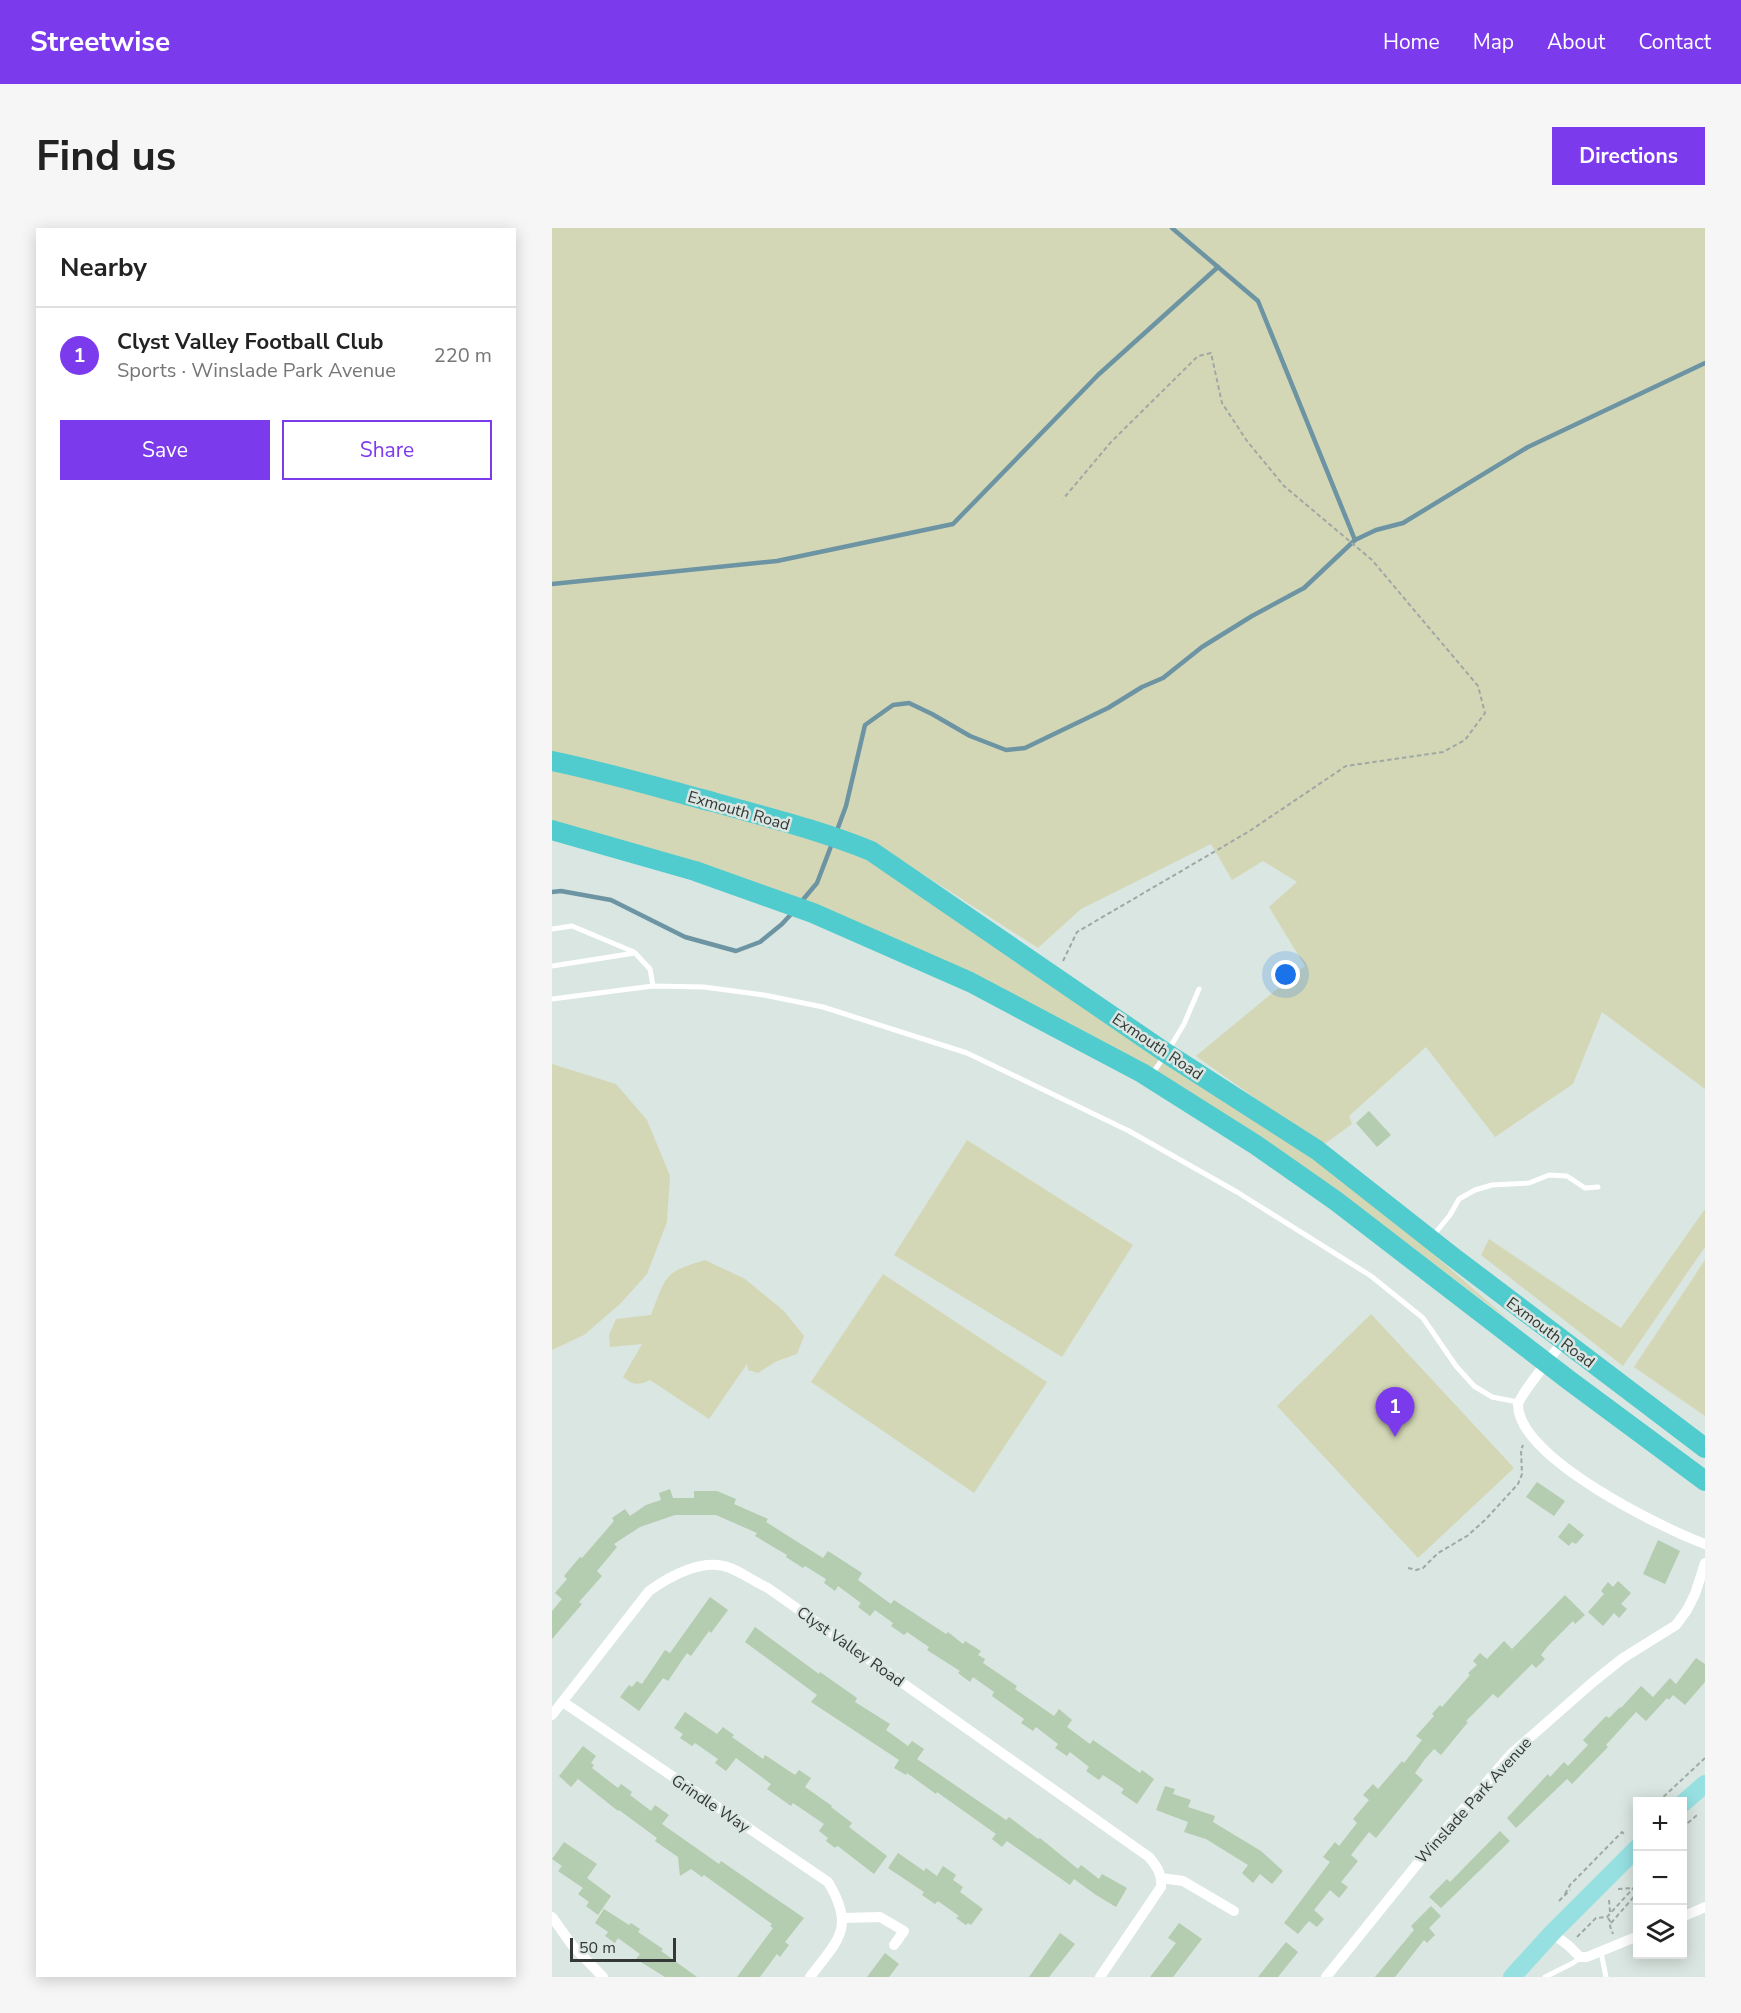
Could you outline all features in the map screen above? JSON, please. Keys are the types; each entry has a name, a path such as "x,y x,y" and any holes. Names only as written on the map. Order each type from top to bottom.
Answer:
{"highway":[{"name":"Exmouth Road","path":"552,761 589,769 820,833 871,851 1166,1053 1317,1150 1705,1448"},
{"name":"Exmouth Road","path":"552,830 695,871 813,913 969,982 1149,1077 1256,1145 1336,1201 1705,1481"}],"main road":[{"path":"1690,1809 1705,1784"},
{"path":"1512,1977 1552,1933 1635,1851"}],"street":[{"path":"1563,1341 1548,1364 1523,1392 1518,1402 1520,1416 1529,1432 1554,1458 1588,1485 1641,1514 1705,1544"},
{"name":"Winslade Park Avenue","path":"1326,1977 1438,1837 1511,1754 1623,1658 1676,1625 1695,1594 1705,1563"},
{"name":"Clyst Valley Road","path":"552,1715 649,1591 663,1581 687,1570 711,1564 728,1567 768,1588 1149,1857 1158,1868 1161,1878"},
{"name":"Grindle Way","path":"563,1702 828,1882 840,1904 843,1918"},
{"path":"1100,1977 1157,1895 1161,1887 1161,1878 1183,1881 1234,1911"},
{"path":"1687,1915 1705,1907"},
{"path":"552,1917 572,1945 603,1977"},
{"path":"810,1977 836,1943 841,1932 843,1918 880,1917 908,1926 894,1945"},
{"path":"1552,1933 1580,1957 1587,1957 1633,1938"}],"lane":[{"path":"552,929 572,926 635,953 650,969 653,986"},
{"path":"552,966 635,953"},
{"path":"552,999 653,986 704,987 764,995 824,1007 978,1057 1129,1131 1237,1192 1371,1275 1423,1318 1456,1366 1474,1386 1492,1397 1518,1402"},
{"path":"1149,1077 1184,1024 1199,989"},
{"path":"1430,1239 1459,1199 1475,1190 1492,1185 1529,1183 1549,1175 1567,1176 1585,1188 1598,1187"},
{"path":"1600,1952 1606,1977"},
{"path":"1545,1977 1573,1964 1580,1957"}],"path":[{"path":"1055,977 1077,932 1248,832 1346,766 1443,752 1465,740 1485,713 1479,687 1372,560 1284,486 1247,441 1222,403 1211,353 1198,356 1119,434 1063,500"},
{"path":"1408,1568 1416,1570 1423,1568 1438,1553 1467,1536 1518,1484 1521,1474 1521,1449 1529,1432"},
{"path":"1663,1797 1705,1758"},
{"path":"1563,1896 1570,1885 1622,1832"},
{"path":"1616,1890 1633,1888"},
{"path":"1569,1946 1596,1918 1609,1916 1633,1888"},
{"path":"1609,1897 1610,1926 1617,1946"},
{"path":"1611,1923 1633,1898"}],"green space":[{"path":"552,228 1705,228 1705,1089 1602,1012 1573,1084 1495,1137 1426,1047 1349,1116 1352,1124 1322,1146 1196,1056 1305,966 1269,907 1297,882 1263,861 1232,880 1211,844 1081,909 1038,948 873,842 552,755"},
{"path":"552,769 772,826 867,857 1360,1190 1510,1321 1400,1238 1028,1002 552,823"},
{"path":"552,1064 616,1084 647,1120 670,1176 667,1222 647,1274 620,1304 584,1335 552,1350"},
{"path":"967,1140 1133,1245 1062,1357 894,1255"},
{"path":"1705,1209 1705,1247 1623,1366 1481,1255 1489,1239 1621,1328"},
{"path":"705,1260 745,1279 784,1311 804,1336 797,1354 777,1361 758,1373 748,1370 747,1364 709,1419 650,1380 636,1384 623,1377 642,1344 610,1347 609,1335 616,1319 651,1315 668,1277 681,1268"},
{"path":"1705,1260 1705,1416 1634,1367"},
{"path":"883,1274 1047,1382 974,1493 811,1382"},
{"path":"1371,1314 1514,1468 1418,1558 1277,1406"}],"building":[{"path":"1369,1111 1391,1135 1377,1147 1356,1123"},
{"path":"1537,1482 1565,1501 1554,1516 1526,1497"},
{"path":"670,1489 673,1498 694,1498 694,1491 717,1491 736,1499 734,1504 768,1519 766,1522 823,1558 828,1551 862,1573 858,1580 891,1604 894,1600 946,1634 948,1632 963,1644 965,1641 981,1651 978,1655 985,1659 983,1663 1017,1686 1015,1689 1054,1716 1059,1709 1072,1720 1067,1727 1090,1744 1093,1740 1140,1773 1142,1770 1154,1779 1137,1804 1121,1793 1124,1789 1103,1775 1099,1780 1086,1771 1089,1767 1070,1752 1067,1756 1055,1748 1058,1744 1036,1727 1033,1731 1021,1723 1024,1719 992,1696 994,1692 973,1677 970,1682 958,1673 960,1671 927,1650 929,1647 907,1632 904,1635 891,1626 893,1623 875,1610 870,1616 858,1607 861,1603 838,1586 835,1591 824,1583 826,1579 786,1557 787,1555 755,1536 757,1533 716,1515 675,1515 640,1527 614,1544 617,1547 597,1571 602,1576 579,1602 582,1604 552,1639 552,1611 562,1599 555,1593 567,1579 564,1576 614,1521 612,1518 625,1509 630,1516 646,1505 661,1500 659,1493"},
{"path":"1569,1523 1584,1535 1576,1544 1572,1542 1569,1546 1558,1537"},
{"path":"1658,1540 1680,1551 1665,1584 1643,1574"},
{"path":"1618,1581 1631,1593 1621,1604 1627,1609 1619,1618 1614,1613 1603,1626 1588,1612 1604,1594 1601,1591 1608,1582 1613,1587"},
{"path":"1565,1595 1585,1615 1575,1624 1573,1621 1548,1646 1541,1655 1545,1659 1536,1668 1532,1664 1498,1698 1493,1694 1466,1721 1468,1722 1441,1755 1434,1749 1425,1759 1415,1773 1423,1780 1376,1838 1369,1832 1351,1855 1358,1861 1341,1882 1348,1887 1339,1898 1330,1890 1314,1910 1324,1919 1317,1927 1309,1921 1298,1934 1284,1923 1330,1862 1323,1857 1335,1842 1339,1846 1357,1823 1353,1819 1369,1800 1363,1795 1373,1784 1378,1789 1402,1761 1404,1763 1422,1740 1416,1736 1434,1716 1432,1714 1440,1705 1442,1707 1477,1665 1473,1661 1480,1653 1487,1659 1504,1641 1512,1649"},
{"path":"710,1597 728,1610 691,1656 687,1653 668,1681 663,1678 639,1711 620,1697 629,1685 632,1687 637,1681 642,1684 665,1650 670,1653"},
{"path":"755,1627 819,1674 820,1672 857,1698 855,1702 890,1724 886,1730 908,1746 912,1741 924,1749 917,1759 1006,1820 1009,1817 1038,1839 1040,1838 1078,1869 1081,1865 1099,1879 1102,1874 1127,1888 1116,1907 1074,1879 1070,1885 1007,1841 1002,1847 992,1839 996,1834 937,1792 936,1794 907,1773 906,1775 894,1768 899,1760 811,1702 817,1695 745,1642"},
{"path":"1696,1658 1705,1664 1705,1682 1685,1705 1673,1695 1669,1700 1667,1698 1646,1721 1636,1712 1606,1745 1608,1747 1572,1784 1567,1779 1516,1828 1507,1818 1548,1774 1550,1777 1564,1762 1568,1766 1588,1745 1583,1740 1606,1716 1609,1718 1621,1708 1641,1686 1653,1697 1670,1678 1676,1684"},
{"path":"685,1712 717,1734 723,1727 734,1735 732,1737 763,1759 765,1755 795,1775 799,1770 811,1778 805,1787 832,1806 852,1823 849,1827 887,1856 874,1874 839,1847 835,1848 826,1841 828,1838 819,1831 824,1824 793,1803 791,1806 767,1789 771,1784 736,1758 726,1771 715,1763 718,1759 695,1743 692,1746 680,1738 683,1734 674,1728"},
{"path":"583,1746 596,1756 591,1763 594,1765 592,1768 618,1788 621,1784 632,1792 630,1795 651,1811 655,1805 669,1815 662,1824 719,1864 721,1861 804,1918 785,1942 789,1945 780,1957 777,1954 760,1977 737,1977 773,1928 770,1926 772,1924 704,1875 702,1877 691,1869 680,1876 678,1857 655,1841 657,1838 578,1779 571,1787 559,1776"},
{"path":"1165,1786 1175,1789 1173,1794 1191,1800 1188,1807 1215,1816 1213,1822 1261,1851 1283,1871 1272,1884 1260,1874 1253,1883 1242,1873 1248,1865 1206,1839 1184,1832 1188,1822 1156,1810"},
{"path":"1500,1831 1510,1841 1441,1908 1429,1897 1447,1879 1450,1882"},
{"path":"564,1842 597,1864 587,1878 611,1896 598,1915 586,1906 589,1902 578,1894 583,1888 558,1871 562,1866 552,1859"},
{"path":"898,1853 924,1871 926,1868 937,1876 943,1866 956,1875 953,1880 963,1887 960,1892 983,1909 971,1925 968,1923 966,1925 956,1918 959,1916 938,1901 935,1904 922,1895 924,1892 888,1868"},
{"path":"1431,1906 1441,1916 1429,1928 1435,1935 1427,1943 1424,1940 1395,1977 1375,1977 1414,1930 1411,1926"},
{"path":"604,1909 629,1925 631,1923 640,1929 638,1932 697,1977 665,1977 636,1959 640,1954 618,1938 615,1943 605,1936 608,1932 595,1923"},
{"path":"1179,1923 1202,1939 1173,1977 1150,1977 1176,1943 1168,1938"},
{"path":"1060,1933 1075,1944 1049,1977 1029,1977"},
{"path":"1286,1942 1298,1952 1278,1977 1258,1977"},
{"path":"885,1953 899,1964 889,1977 867,1977"}],"waterway":[{"path":"1172,228 1258,301 1355,540"},
{"path":"552,584 777,561 953,524 1098,375 1218,267"},
{"path":"836,833 846,806 865,725 893,705 909,703 970,736 1006,750 1025,748 1108,708 1142,687 1163,678 1202,647 1304,588 1355,540 1376,530 1403,523 1528,447 1705,363"},
{"path":"801,902 817,883 833,841"},
{"path":"552,892 561,891 611,900 685,937 736,951 760,942 794,911"}],"place":[{"name":"Clyst Valley Football Club","path":"1395,1437"}]}
